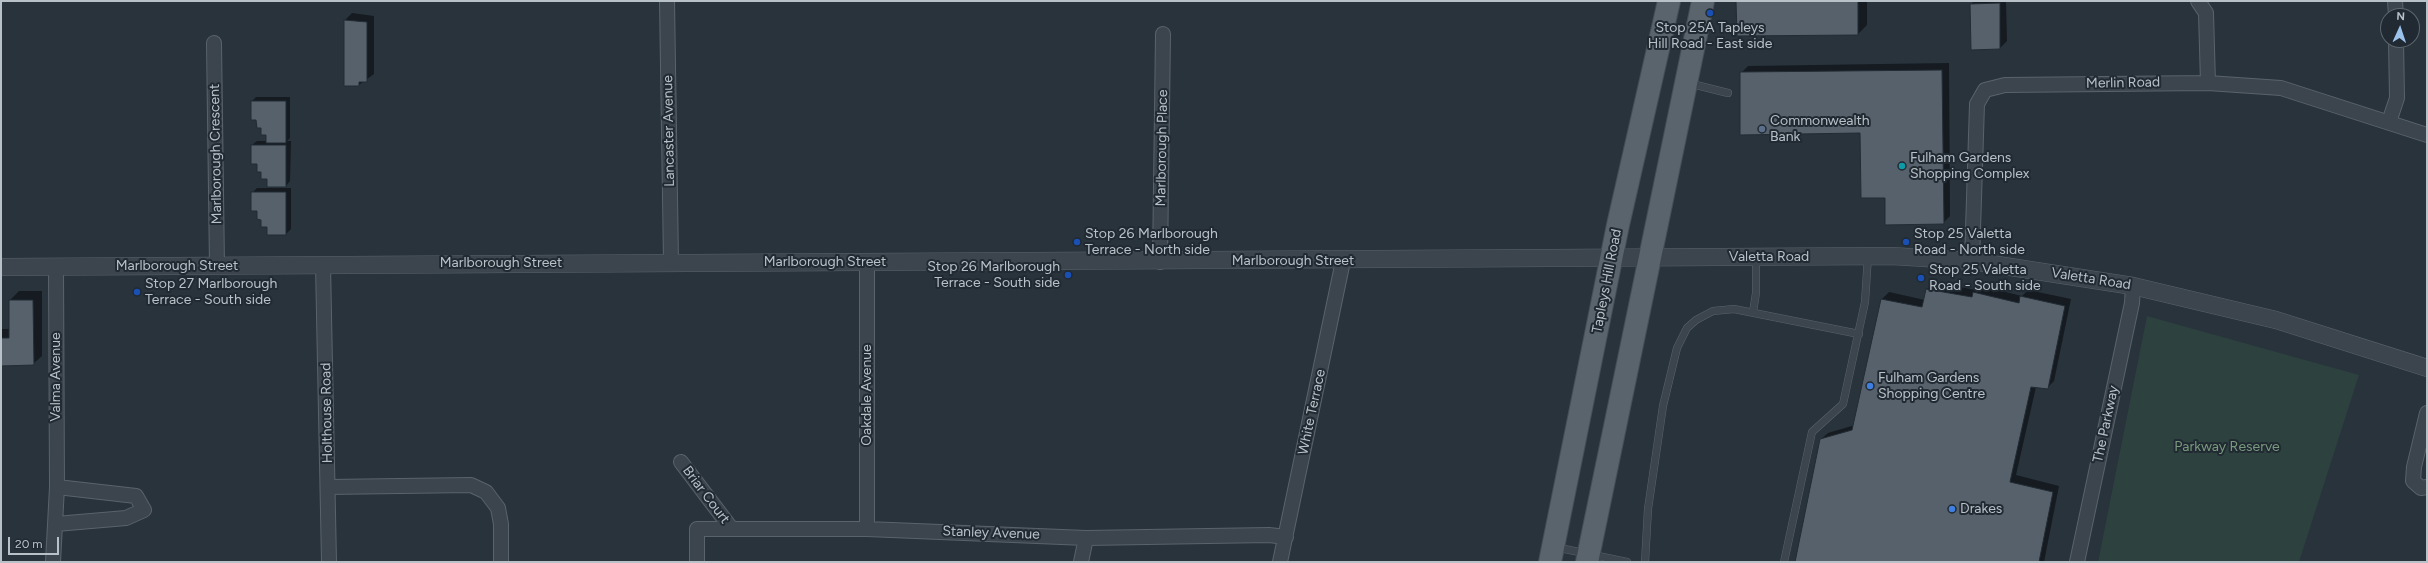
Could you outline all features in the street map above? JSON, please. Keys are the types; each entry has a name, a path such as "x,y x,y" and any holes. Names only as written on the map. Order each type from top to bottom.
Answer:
{"main road":[{"name":"Tapleys Hill Road","path":"1552,554 1612,257 1669,1"},
{"path":"1588,558 1703,1"}],"street":[{"name":"Lancaster Avenue","path":"668,1 671,262"},
{"path":"2198,1 2206,13 2208,83"},
{"name":"Marlborough Place","path":"1160,262 1163,34"},
{"name":"Marlborough Crescent","path":"214,43 217,266"},
{"path":"2389,122 2397,98 2396,48"},
{"name":"Merlin Road","path":"1972,261 1977,104 1985,90 2005,85 2208,83 2281,88 2427,135"},
{"name":"Valetta Road","path":"1650,257 1868,256 1972,261 2133,286 2276,320 2427,368"},
{"name":"Marlborough Street","path":"1,267 867,261 1343,261 1650,257"},
{"name":"Oakdale Avenue","path":"867,261 867,529"},
{"name":"White Terrace","path":"1280,562 1343,261"},
{"name":"Holthouse Road","path":"323,265 329,562"},
{"name":"Valma Avenue","path":"53,561 57,486 56,267"},
{"name":"The Parkway","path":"2077,562 2132,303 2133,286"},
{"path":"2427,413 2414,467 2413,481 2421,488 2427,487"},
{"name":"Briar Court","path":"681,462 731,528"},
{"path":"328,487 471,485 486,492 498,508 501,524 501,562"},
{"path":"56,524 126,518 144,510 136,496 57,486"},
{"name":"Stanley Avenue","path":"697,562 697,529 867,529 1086,538 1286,537"},
{"path":"1081,562 1086,538"}],"lane":[{"path":"1686,82 1728,93"},
{"path":"1784,562 1808,445 1815,429 1843,404 1866,297 1868,256"},
{"path":"1753,312 1756,293 1756,257"},
{"path":"1645,562 1648,509 1663,406 1680,339 1696,320 1714,311 1734,309 1859,334"},
{"path":"1552,554 1627,562"}],"green space":[{"name":"Parkway Reserve","path":"2147,316 2359,375 2299,562 2098,562"}],"building":[{"path":"1736,1 1858,1 1858,35 1737,36"},
{"path":"2000,3 2000,49 1971,50 1970,4"},
{"path":"344,20 367,22 367,82 359,82 359,86 344,86"},
{"name":"Fulham Gardens Shopping Complex","path":"1942,70 1944,224 1885,225 1885,198 1861,198 1860,133 1740,135 1740,72"},
{"path":"251,101 286,101 286,143 266,143 266,135 261,135 261,128 257,128 256,120 251,120"},
{"path":"251,145 286,145 286,187 267,187 267,179 261,179 261,172 257,172 257,164 251,164"},
{"path":"251,192 286,192 286,235 267,235 267,227 261,227 261,220 257,219 257,211 251,211"},
{"name":"Fulham Gardens Shopping Centre","path":"1926,289 1972,297 1973,292 2019,303 2020,296 2065,306 2048,389 2031,387 2010,482 2053,492 2039,562 1795,562 1820,439 1852,430 1881,299 1922,307"},
{"path":"9,300 33,300 34,365 1,366 1,338 9,338"}],"place":[{"name":"Stop 25A Tapleys Hill Road - East side","path":"1710,13"},
{"name":"Commonwealth Bank","path":"1762,129"},
{"name":"Fulham Gardens Shopping Complex","path":"1902,166"},
{"name":"Stop 26 Marlborough Terrace - North side","path":"1077,242"},
{"name":"Stop 25 Valetta Road - North side","path":"1906,242"},
{"name":"Stop 26 Marlborough Terrace - South side","path":"1068,275"},
{"name":"Stop 25 Valetta Road - South side","path":"1921,278"},
{"name":"Stop 27 Marlborough Terrace - South side","path":"137,292"},
{"name":"Fulham Gardens Shopping Centre","path":"1870,386"},
{"name":"Drakes","path":"1952,509"}]}
